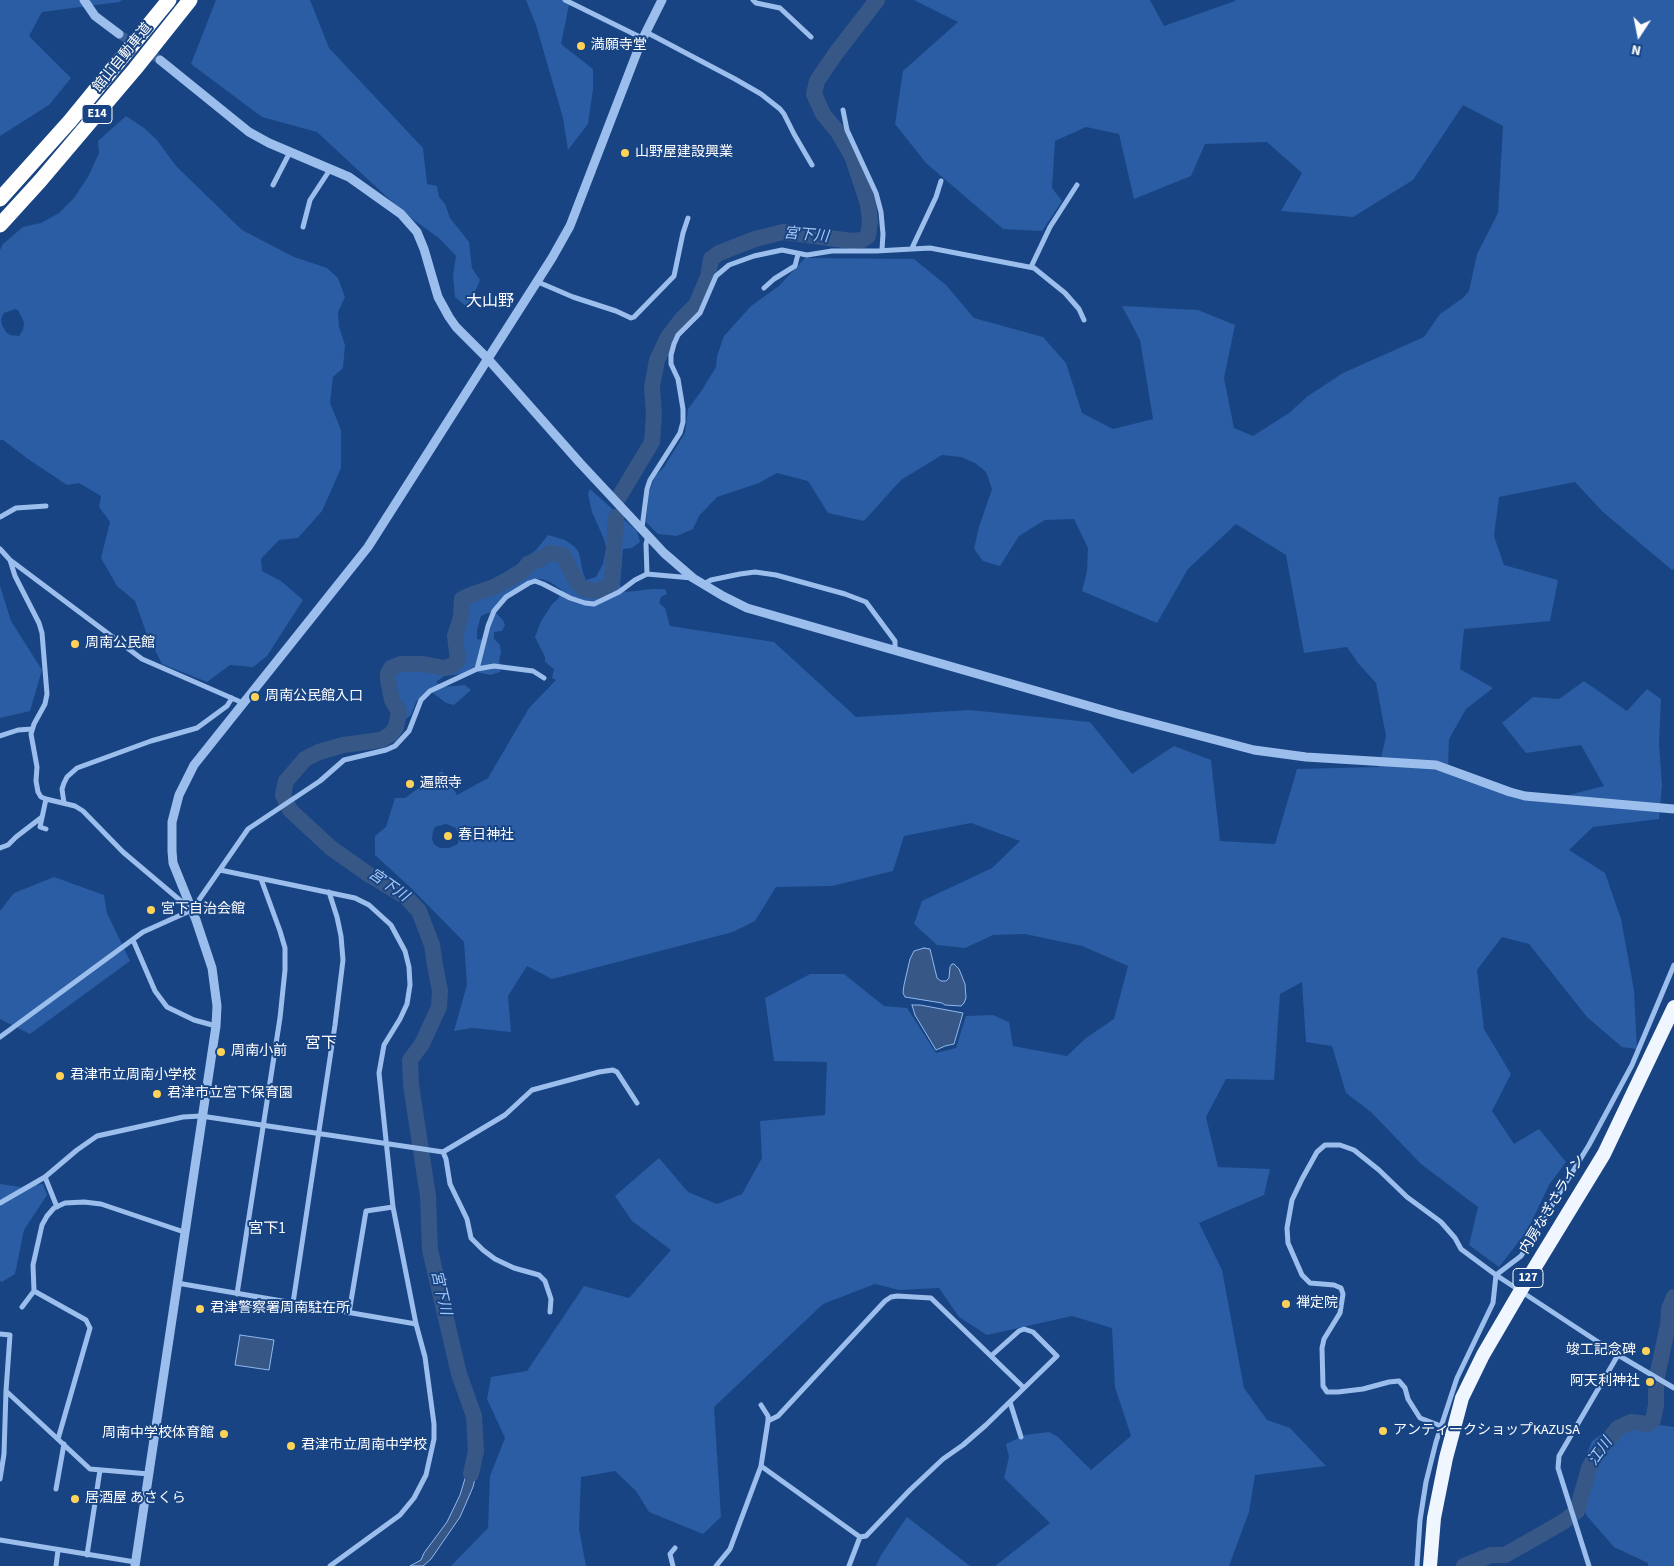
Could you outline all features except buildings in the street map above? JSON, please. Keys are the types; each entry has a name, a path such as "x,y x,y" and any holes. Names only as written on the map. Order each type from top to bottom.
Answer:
{"highway":[{"name":"館山自動車道","path":"0,199 76,113 169,0"},
{"name":"館山自動車道","path":"0,225 135,69 190,0"},
{"name":"内房なぎさライン","path":"1430,1566 1434,1518 1444,1467 1462,1398 1521,1290 1604,1154 1674,1006"}],"street":[{"path":"84,0 95,16 119,34"},
{"path":"565,0 644,35 735,79 761,94 784,114 812,165"},
{"path":"0,1540 135,1564 216,1026 217,1006 212,968 173,863 172,822 179,795 194,765 368,547 538,282 570,226 644,35 662,0"},
{"path":"753,0 756,3 777,6 812,37"},
{"path":"160,60 249,132 269,143 349,176 401,214 417,232 436,290 456,327 488,359 580,463 664,553 693,578 747,608 1117,714 1254,750 1306,758 1436,765 1525,796 1674,809"},
{"path":"842,110 848,130 876,193 881,212 882,250"},
{"path":"273,185 290,152"},
{"path":"303,227 310,200 331,168"},
{"path":"912,248 936,197 941,181"},
{"path":"1031,267 1050,227 1077,185"},
{"path":"538,282 573,297 634,318 674,276 688,218"},
{"path":"647,574 645,533 647,489 650,480 680,433 682,422 683,409 678,379 671,364 671,355 678,336 687,325 697,318 716,276 729,265 754,256 782,250 798,254 816,254 832,251 930,248 1031,267 1065,293 1079,309 1084,320"},
{"path":"764,288 774,278 795,266 798,254"},
{"path":"0,517 16,508 46,506"},
{"path":"0,549 10,560 142,659 243,703"},
{"path":"10,560 42,632 47,694 46,704 31,734 37,767 36,788 41,797 46,800 64,802 83,811 123,852 192,910"},
{"path":"704,584 711,580 755,572 776,575 845,594 866,602 894,641 895,651"},
{"path":"477,669 488,626 494,611 506,597 529,583 543,584 585,604 594,604 619,592 647,574 693,578"},
{"path":"0,1037 143,932 192,910 248,829 320,781 344,760 386,750 394,746 409,731 424,697 437,688 477,669 501,665 533,671 544,678"},
{"path":"64,802 62,789 64,783 67,777 77,768 151,741 197,728 227,706 232,698"},
{"path":"0,736 18,730 32,729"},
{"path":"46,800 40,827 46,829"},
{"path":"0,848 8,845 42,817"},
{"path":"220,870 355,898 369,905 391,925 399,937 409,968 410,985 407,1004 384,1045 379,1072 393,1207 424,1357 434,1424 434,1439 426,1475 414,1498 400,1515 330,1566"},
{"path":"237,1294 280,1018 285,970 285,948 261,879"},
{"path":"293,1302 319,1133 342,960 338,923 329,892"},
{"path":"133,940 155,991 167,1007 194,1020 216,1026"},
{"path":"1417,1566 1420,1520 1426,1482 1441,1426 1457,1378 1492,1303 1496,1275 1521,1256 1589,1145 1632,1065 1674,965"},
{"path":"0,1203 45,1176 76,1150 97,1136 183,1118 201,1116 443,1152 506,1115 532,1090 599,1072 613,1070 617,1072 637,1103"},
{"path":"1441,1426 1420,1418 1408,1399 1405,1388 1399,1381 1338,1392 1327,1392 1323,1386 1322,1348 1324,1338 1340,1313 1343,1294 1340,1288 1334,1285 1310,1283 1302,1275 1288,1243 1287,1228 1292,1200 1317,1152 1325,1145 1340,1145 1354,1150 1379,1170 1406,1197 1441,1222 1455,1238 1461,1249 1496,1275 1618,1355 1674,1388"},
{"path":"443,1152 450,1184 467,1219 471,1238 495,1259 514,1268 538,1275 545,1281 551,1299 550,1312"},
{"path":"45,1176 57,1207"},
{"path":"22,1307 34,1291 33,1265 42,1225 47,1216 64,1203 84,1202 101,1204 184,1232"},
{"path":"349,1313 366,1211 393,1207"},
{"path":"177,1283 416,1324"},
{"path":"34,1291 90,1324 58,1439"},
{"path":"768,1422 778,1416 885,1301 891,1297 912,1296 931,1298 1024,1388"},
{"path":"761,1466 860,1537 866,1536 937,1465 963,1445 1057,1356 1033,1332 1024,1329 1019,1331 991,1356"},
{"path":"0,1334 10,1335 6,1391 2,1404 4,1454 0,1479"},
{"path":"1589,1566 1558,1468 1559,1456 1618,1355"},
{"path":"0,1369 7,1370"},
{"path":"6,1391 90,1469 149,1474"},
{"path":"1010,1402 1021,1437"},
{"path":"716,1566 730,1549 761,1466 768,1416 761,1405"},
{"path":"56,1489 64,1444"},
{"path":"87,1555 100,1470"},
{"path":"849,1566 860,1537"},
{"path":"673,1566 670,1554 675,1548"},
{"path":"56,1566 58,1550"}],"shaded area":[{"path":"0,0 122,0 119,2 42,12 29,36 71,78 49,105 0,136"},
{"path":"216,0 310,0 329,48 423,148 427,184 437,186 439,197 445,204 450,218 469,242 472,268 480,280 468,308 455,297 453,276 456,256 439,238 411,218 317,132 262,117 191,64"},
{"path":"526,0 570,0 561,44 593,69 593,89 588,124 568,150 563,118 536,25"},
{"path":"914,0 1150,0 1164,26 1235,0 1674,0 1674,569 1672,570 1603,512 1575,482 1499,497 1494,536 1504,565 1558,580 1550,621 1464,629 1460,669 1493,688 1466,709 1449,739 1448,769 1510,792 1553,799 1604,786 1581,745 1526,753 1502,723 1533,697 1559,699 1584,681 1627,711 1647,689 1661,699 1659,743 1662,785 1659,819 1593,827 1569,850 1605,873 1621,919 1634,990 1637,1049 1622,1047 1587,1017 1529,944 1502,937 1477,970 1484,1029 1511,1074 1492,1111 1514,1144 1539,1129 1566,1162 1549,1185 1527,1231 1499,1267 1469,1245 1478,1207 1421,1164 1371,1112 1346,1093 1332,1046 1306,1042 1302,982 1280,994 1274,1080 1226,1079 1206,1117 1218,1167 1270,1169 1264,1195 1199,1223 1222,1270 1244,1388 1267,1420 1290,1428 1326,1466 1255,1475 1249,1512 1229,1566 995,1566 1050,1523 1004,1478 1009,1457 1006,1444 1025,1435 1049,1432 1058,1437 1091,1470 1131,1436 1115,1387 1112,1328 1072,1316 987,1335 959,1317 939,1288 899,1290 875,1284 823,1304 714,1407 721,1517 703,1534 649,1512 636,1491 615,1471 581,1477 579,1529 586,1566 451,1566 488,1528 490,1476 505,1438 487,1399 491,1377 527,1371 584,1286 629,1298 671,1250 632,1221 615,1196 659,1158 688,1192 717,1204 742,1194 762,1158 760,1121 825,1115 827,1062 774,1061 765,998 810,974 844,974 884,1006 907,1008 936,1053 956,1048 966,1016 993,1015 1009,1022 1013,1046 1067,1056 1086,1038 1114,1019 1128,966 1082,946 1025,934 993,935 965,948 937,945 914,924 922,901 992,868 1020,841 971,823 904,836 893,871 832,886 776,887 755,921 733,932 552,979 527,966 508,996 511,1032 472,1028 454,1031 467,985 464,942 411,888 375,855 375,836 386,827 395,798 405,798 442,771 457,795 488,778 529,708 556,680 552,678 554,669 545,662 545,657 535,637 541,621 553,603 558,599 562,590 542,579 530,580 498,603 496,613 505,625 502,631 494,632 494,639 500,645 500,672 490,675 477,672 444,676 436,682 442,687 465,685 471,690 454,705 446,703 433,693 424,693 416,702 411,715 406,719 397,718 384,699 384,677 390,668 408,660 447,661 451,656 455,612 468,594 515,566 536,550 548,535 565,540 575,547 579,553 586,580 596,577 603,564 606,547 592,512 588,494 590,489 637,531 640,542 632,548 623,549 620,586 626,592 665,589 667,594 661,597 659,603 665,608 670,626 774,642 856,717 969,710 1090,722 1132,774 1174,746 1211,760 1220,841 1275,844 1297,769 1379,767 1386,736 1376,683 1347,647 1304,653 1286,555 1236,524 1188,569 1157,623 1082,591 1087,571 1088,548 1074,519 1045,520 1019,536 1000,566 983,561 974,549 979,527 992,489 986,472 975,463 961,457 942,455 901,480 864,521 828,513 808,481 777,473 759,483 717,497 699,516 693,529 677,536 658,534 646,522 649,492 655,476 664,467 685,433 688,409 716,367 717,356 724,336 751,306 779,286 805,258 914,259 946,285 974,318 1043,337 1066,363 1082,413 1113,429 1153,419 1140,340 1122,306 1198,310 1235,325 1224,378 1234,428 1253,436 1289,413 1308,396 1343,373 1424,337 1440,314 1463,298 1469,291 1477,254 1498,213 1503,126 1463,105 1413,180 1353,217 1281,211 1302,173 1267,142 1205,144 1191,176 1134,199 1119,134 1086,127 1055,141 1052,188 1062,201 1042,231 1003,229 926,163 895,124 903,71 958,22","holes":["491,612 493,616 487,639 477,639 477,630 481,616","446,824 456,828 459,837 458,844 449,848 440,848 434,844 432,839 433,832 435,827"]},
{"path":"126,116 144,128 157,140 176,166 242,230 294,257 327,268 338,278 345,297 338,312 339,327 345,345 343,368 333,377 330,403 341,430 341,468 322,511 298,538 279,540 261,559 262,571 281,581 303,600 267,656 253,667 230,665 207,682 162,664 146,632 135,601 117,586 101,558 110,522 99,507 101,496 79,483 67,485 3,440 0,440 0,250 3,244 23,227 41,223 59,213 74,198 88,177 99,153 98,141","holes":["15,309 18,310 24,322 23,330 19,336 10,335 2,325 1,319 4,313"]},
{"path":"0,586 11,621 42,670 30,711 0,718"},
{"path":"54,877 104,895 107,913 130,961 30,1034 0,1019 0,911 14,893"},
{"path":"924,948 930,949 937,978 941,981 946,981 949,978 952,964 959,969 965,984 966,998 961,1006 945,1005 905,997 903,993 904,985 910,959 914,951"},
{"path":"912,1005 963,1013 954,1044 936,1050 915,1015"},
{"path":"0,1184 20,1187 43,1184 47,1195 24,1230 15,1274 2,1282 0,1281"},
{"path":"240,1335 274,1340 269,1370 235,1365"},
{"path":"1621,1420 1674,1427 1674,1566 1648,1566 1648,1563 1614,1547 1587,1516 1575,1493 1592,1441"},
{"path":"473,1452 481,1453 473,1487 460,1517 431,1559 423,1566 410,1566 421,1560 447,1522 460,1495"},
{"path":"907,1517 970,1566 876,1566 881,1555"}],"waterway":[{"name":"宮下川","path":"619,497 652,442 654,415 652,387 657,360 668,337 696,305 708,277 711,259 719,253 755,239 783,232 852,241 862,240 868,236 870,221 868,204 852,156 838,132 823,114 814,94 817,81 877,0"},
{"name":"宮下川","path":"471,1474 476,1451 474,1416 459,1374 430,1250 428,1196 411,1085 410,1060 422,1044 439,1007 440,991 432,945 419,911 406,897 368,874 331,848 290,810 283,795 286,781 305,759 319,752 343,745 381,740 391,734 396,727 399,712 392,700 388,673 391,668 401,664 423,664 445,668 453,665 458,660 455,636 461,617 462,599 494,587 524,570 528,564 550,553 563,555 575,579 583,589 599,591 610,585 612,581 616,517"},
{"name":"江川","path":"1464,1566 1491,1555 1505,1555 1563,1522 1577,1511 1589,1468 1597,1454 1618,1428 1631,1422 1648,1424 1653,1420 1656,1405 1656,1381 1668,1325 1669,1309 1674,1297"}],"tunnel":[{"path":"119,34 160,60"}],"place":[{"name":"満願寺堂","path":"581,46"},
{"name":"山野屋建設興業","path":"625,153"},
{"name":"周南公民館","path":"75,644"},
{"name":"周南公民館入口","path":"255,697"},
{"name":"遍照寺","path":"410,784"},
{"name":"春日神社","path":"448,836"},
{"name":"宮下自治会館","path":"151,910"},
{"name":"周南小前","path":"221,1052"},
{"name":"君津市立周南小学校","path":"60,1076"},
{"name":"君津市立宮下保育園","path":"157,1094"},
{"name":"禅定院","path":"1286,1304"},
{"name":"君津警察署周南駐在所","path":"200,1309"},
{"name":"竣工記念碑","path":"1646,1351"},
{"name":"阿天利神社","path":"1650,1382"},
{"name":"アンティークショップKAZUSA","path":"1383,1431"},
{"name":"周南中学校体育館","path":"224,1434"},
{"name":"君津市立周南中学校","path":"291,1446"},
{"name":"居酒屋 あさくら","path":"75,1499"}],"district":[{"name":"大山野","path":"490,302"},
{"name":"宮下","path":"321,1044"},
{"name":"宮下1","path":"267,1230"}]}
